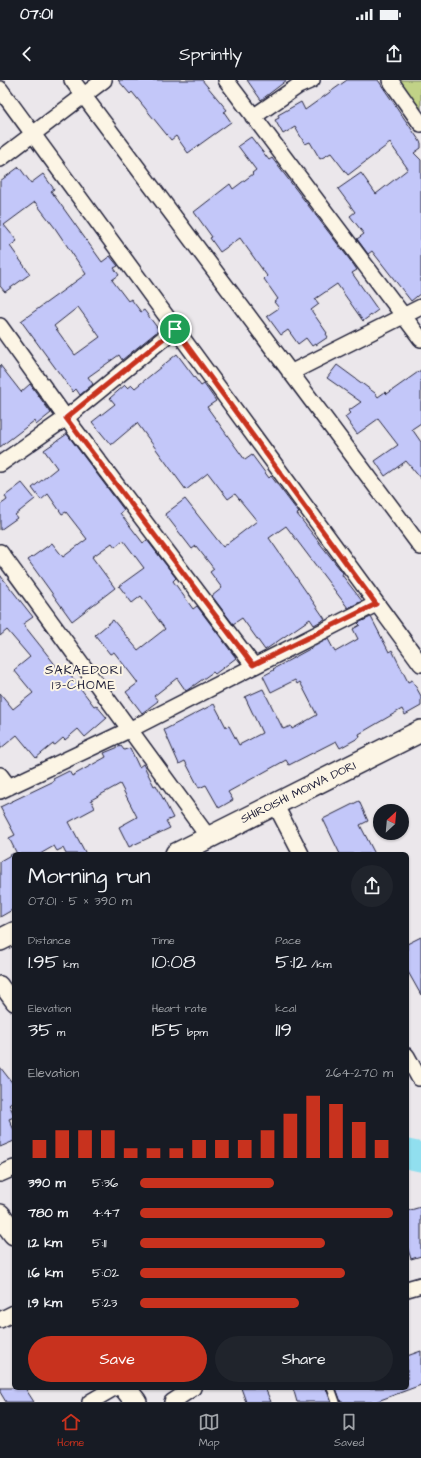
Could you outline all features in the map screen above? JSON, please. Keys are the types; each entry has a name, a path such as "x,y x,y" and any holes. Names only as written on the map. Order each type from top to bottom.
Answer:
{"main road":[{"name":"SHIROISHI MOIWA DORI","path":"180,852 421,731"},
{"path":"0,940 12,934"},
{"path":"127,1390 136,1402"}],"street":[{"path":"72,80 421,547"},
{"path":"0,159 67,110 104,80"},
{"path":"226,80 421,339"},
{"path":"253,117 298,86 312,80"},
{"path":"390,80 421,124"},
{"path":"0,89 36,132 175,329 421,664"},
{"path":"290,373 421,307"},
{"path":"0,326 66,418 253,665"},
{"path":"0,464 66,418 175,329"},
{"path":"0,552 209,838"},
{"path":"3,784 130,729 253,665 376,604"},
{"path":"275,804 300,852"},
{"path":"0,984 12,1000"},
{"path":"409,1061 416,1077"},
{"path":"0,1174 12,1169"},
{"path":"409,1289 421,1285"},
{"path":"0,1320 12,1314"},
{"path":"90,1402 111,1390"},
{"path":"172,1402 190,1390"}],"lane":[{"path":"332,1390 336,1402"}],"green space":[{"path":"399,80 421,80 421,109"}],"building":[{"path":"118,80 202,80 227,110 224,112 231,122 188,153 176,136 171,140 132,92 130,94"},
{"path":"247,80 287,80 261,100"},
{"path":"347,80 378,80 421,143 421,148 414,153 421,160 421,293 411,301 372,251 368,254 357,239 364,234 350,216 355,212 338,189 361,173 376,194 408,169 390,143 348,175 331,153 320,159 310,142 305,144 295,127 283,134 275,120 279,118 278,115 301,102 305,110"},
{"path":"251,137 269,160 272,158 353,264 357,270 352,273 378,310 363,321 337,284 315,299 319,304 311,310 327,333 326,334 328,337 316,345 315,344 312,346 306,338 298,344 288,330 281,335 267,316 279,308 274,302 278,299 264,279 267,276 240,238 220,252 210,238 212,237 194,212 230,184 233,189 253,174 252,173 256,170 238,146"},
{"path":"19,167 31,183 43,174 54,189 51,191 102,262 110,256 118,266 114,268 119,275 112,280 128,301 131,299 141,312 144,310 159,330 122,360 119,355 88,377 93,384 80,395 76,389 73,392 21,321 86,274 55,228 35,202 4,225 17,241 10,246 30,274 5,292 0,286 0,181","holes":["78,307 100,337 75,355 54,326"]},
{"path":"177,354 201,386 204,384 216,401 207,407 245,460 252,455 269,478 271,476 299,513 297,514 343,573 342,575 362,601 348,608 286,526 269,538 325,619 314,625 310,619 265,650 242,618 233,624 212,596 222,588 210,572 214,569 196,546 192,549 165,514 185,499 223,547 257,521 235,494 228,499 208,473 186,490 137,423 111,445 92,422 115,404 110,398 125,385 128,388 132,385 135,388"},
{"path":"0,365 21,392 30,384 51,413 36,425 34,421 0,447"},
{"path":"337,365 375,393 378,397 385,392 387,394 421,370 421,423 412,429 421,442 421,479 406,461 385,476 375,461 398,445 378,419 357,434 345,417 350,413 348,411 361,402 327,378"},
{"path":"67,434 124,510 120,513 143,543 147,540 176,578 173,581 193,609 197,606 236,658 215,674 213,672 186,691 177,678 154,696 158,701 142,713 126,692 138,683 114,652 110,654 95,635 113,620 138,650 165,629 141,596 132,603 119,586 144,568 123,540 115,547 112,543 92,557 115,588 72,621 28,560 52,543 63,557 87,539 66,512 62,514 48,494 41,500 32,488 57,468 44,450"},
{"path":"22,483 35,499 15,515 17,518 0,530 0,505 7,500 5,496"},
{"path":"0,575 33,617 23,624 61,672 65,668 94,706 96,705 107,718 85,737 78,729 65,740 63,738 55,745 53,744 36,758 17,735 0,749 0,693 13,709 33,693 14,670 30,657 7,630 0,636"},
{"path":"371,617 389,652 392,650 408,682 412,680 421,696 421,706 405,715 402,709 359,734 360,737 340,748 336,741 289,765 286,760 228,792 233,800 219,808 206,785 199,788 185,761 179,764 164,730 214,704 226,727 229,726 239,745 262,733 245,697 263,689 283,729 291,726 292,729 317,715 300,682 297,684 295,680 271,692 263,676 328,639 335,652 358,639 353,629 360,625 358,623"},
{"path":"121,746 124,750 130,748 139,767 143,764 154,786 156,785 173,818 166,821 170,828 129,847 119,827 137,817 120,784 91,800 95,808 69,822 85,852 65,852 63,848 57,851 54,846 44,852 16,852 9,838 15,835 0,807 54,781 53,779 69,771 72,776 106,757 104,753"},
{"path":"359,801 368,821 360,825 374,852 339,852 323,819"},
{"path":"12,854 12,910 0,917 0,861"},
{"path":"421,937 421,995 409,974 409,943"},
{"path":"0,1067 12,1082 12,1102 9,1104 12,1111 12,1118 9,1119 12,1126 12,1142 0,1147"},
{"path":"421,1207 421,1256 411,1259 409,1252 409,1210"},
{"path":"421,1351 421,1385 409,1389 409,1355"},
{"path":"0,1388 26,1390 34,1402 6,1402 0,1392"},
{"path":"242,1390 266,1390 271,1402 246,1402"},
{"path":"294,1390 327,1390 331,1402 297,1402"},
{"path":"337,1390 407,1390 375,1402 341,1402"}],"waterway":[{"path":"409,1154 421,1157"}],"district":[{"name":"SAKAEDORI 13-CHOME","path":"84,676"}],"route":[{"path":"175,329 376,604 253,665 66,418 175,329"}]}
